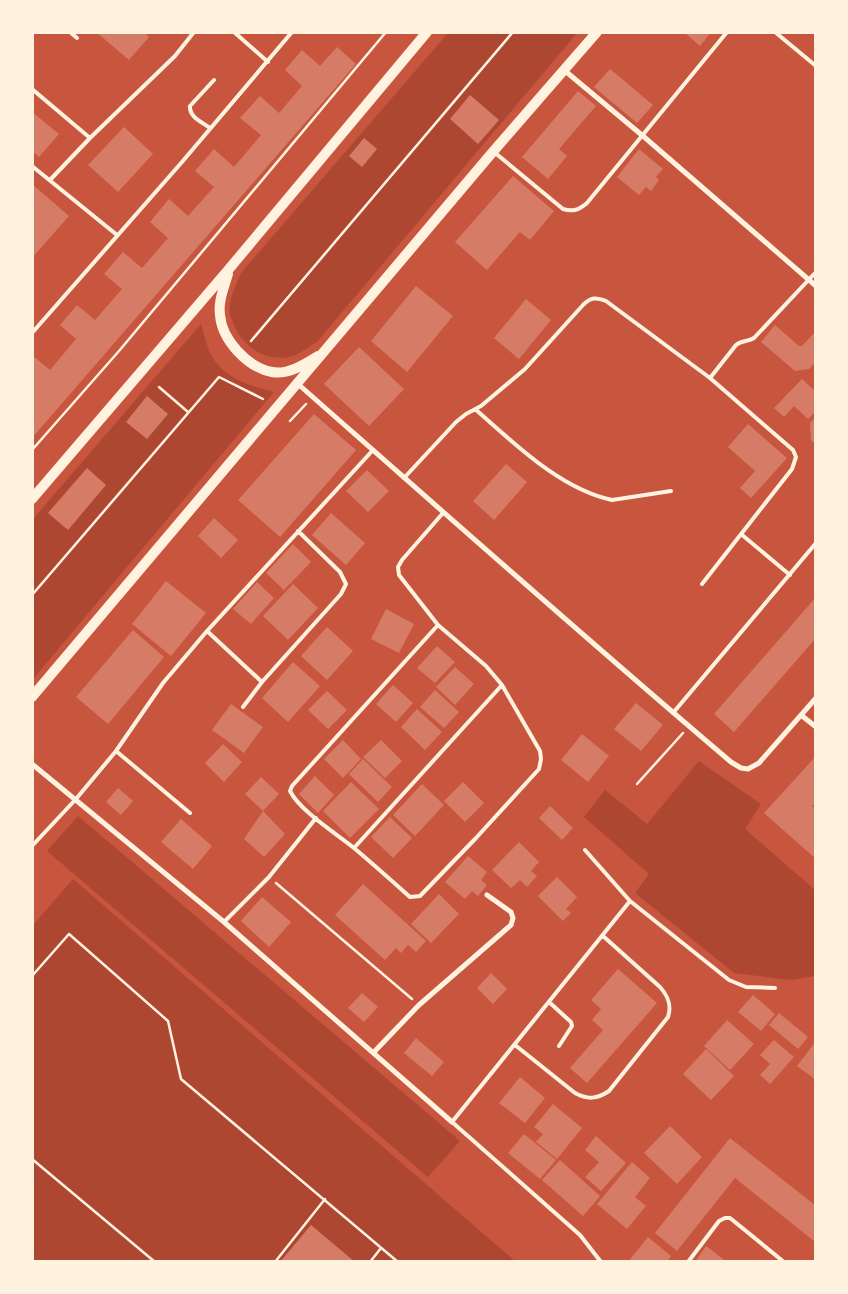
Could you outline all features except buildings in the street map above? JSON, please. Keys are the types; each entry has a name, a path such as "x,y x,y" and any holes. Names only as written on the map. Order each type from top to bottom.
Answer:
{"main road":[{"path":"32,697 596,32"},
{"path":"32,499 229,268 425,33"},
{"path":"229,268 220,299 220,316 225,332 234,347 245,358 259,367 298,384"},
{"path":"272,372 290,370 303,365 327,350"}],"street":[{"path":"564,70 816,286"},
{"path":"298,384 443,513 731,762 741,768 753,768 816,698"},
{"path":"801,715 816,727"},
{"path":"32,764 224,922 452,1122"},
{"path":"374,1052 419,1005 511,925 513,918 511,912 487,895"}],"lane":[{"path":"70,32 77,38"},
{"path":"50,180 90,138 175,56 194,32"},
{"path":"234,32 268,62"},
{"path":"32,333 292,32"},
{"path":"494,152 563,209 571,212 579,210 643,136 727,32"},
{"path":"775,32 816,66"},
{"path":"210,128 190,114 189,110 190,106 214,80"},
{"path":"32,90 90,138"},
{"path":"32,166 118,235"},
{"path":"710,378 736,345 754,338 816,272"},
{"path":"404,478 456,422 481,406 525,369 583,305 592,298 606,300 710,378 793,450 796,457 792,469 702,584"},
{"path":"475,409 542,466 564,480 603,498 612,500 670,491"},
{"path":"32,846 76,799 116,751 163,683 207,631 373,450"},
{"path":"438,625 292,786 290,791 316,818 410,897 420,896 476,838 539,769 541,759 540,751 502,685 486,666 438,625 399,575 398,567 402,560 443,513"},
{"path":"243,706 340,594 346,584 340,572 298,531"},
{"path":"741,534 790,575"},
{"path":"673,713 816,543"},
{"path":"207,631 262,682"},
{"path":"354,848 502,685"},
{"path":"116,751 190,813"},
{"path":"224,922 269,877 316,818"},
{"path":"586,850 630,901 729,980 746,987 775,988"},
{"path":"601,1262 580,1235 452,1122 630,901"},
{"path":"515,1045 583,1098 598,1098 609,1091 668,1016 670,1010 667,995 660,987 603,936"},
{"path":"549,1002 571,1022 572,1026 558,1046"},
{"path":"688,1262 719,1221 725,1218 730,1218 784,1262"}],"path":[{"path":"32,450 125,344 386,32"},
{"path":"251,341 513,32"},
{"path":"32,595 219,376 263,399"},
{"path":"159,387 188,412"},
{"path":"290,421 312,396"},
{"path":"636,784 689,726"},
{"path":"269,877 419,1005"},
{"path":"32,976 69,934 168,1021 181,1079 398,1262"},
{"path":"32,1159 155,1262"},
{"path":"276,1262 324,1199"},
{"path":"370,1262 382,1248"}],"shaded area":[{"path":"448,33 577,33 317,342 296,355 284,358 258,352 244,341 230,315 231,298 241,273"},
{"path":"201,324 209,351 221,368 237,379 255,387 274,392 33,679 33,519"},
{"path":"699,761 761,804 745,829 815,890 815,976 791,980 734,973 635,893 649,874 584,817 605,790 647,824"},
{"path":"78,816 460,1141 428,1177 47,851"},
{"path":"73,879 515,1261 33,1262 33,925"}]}
